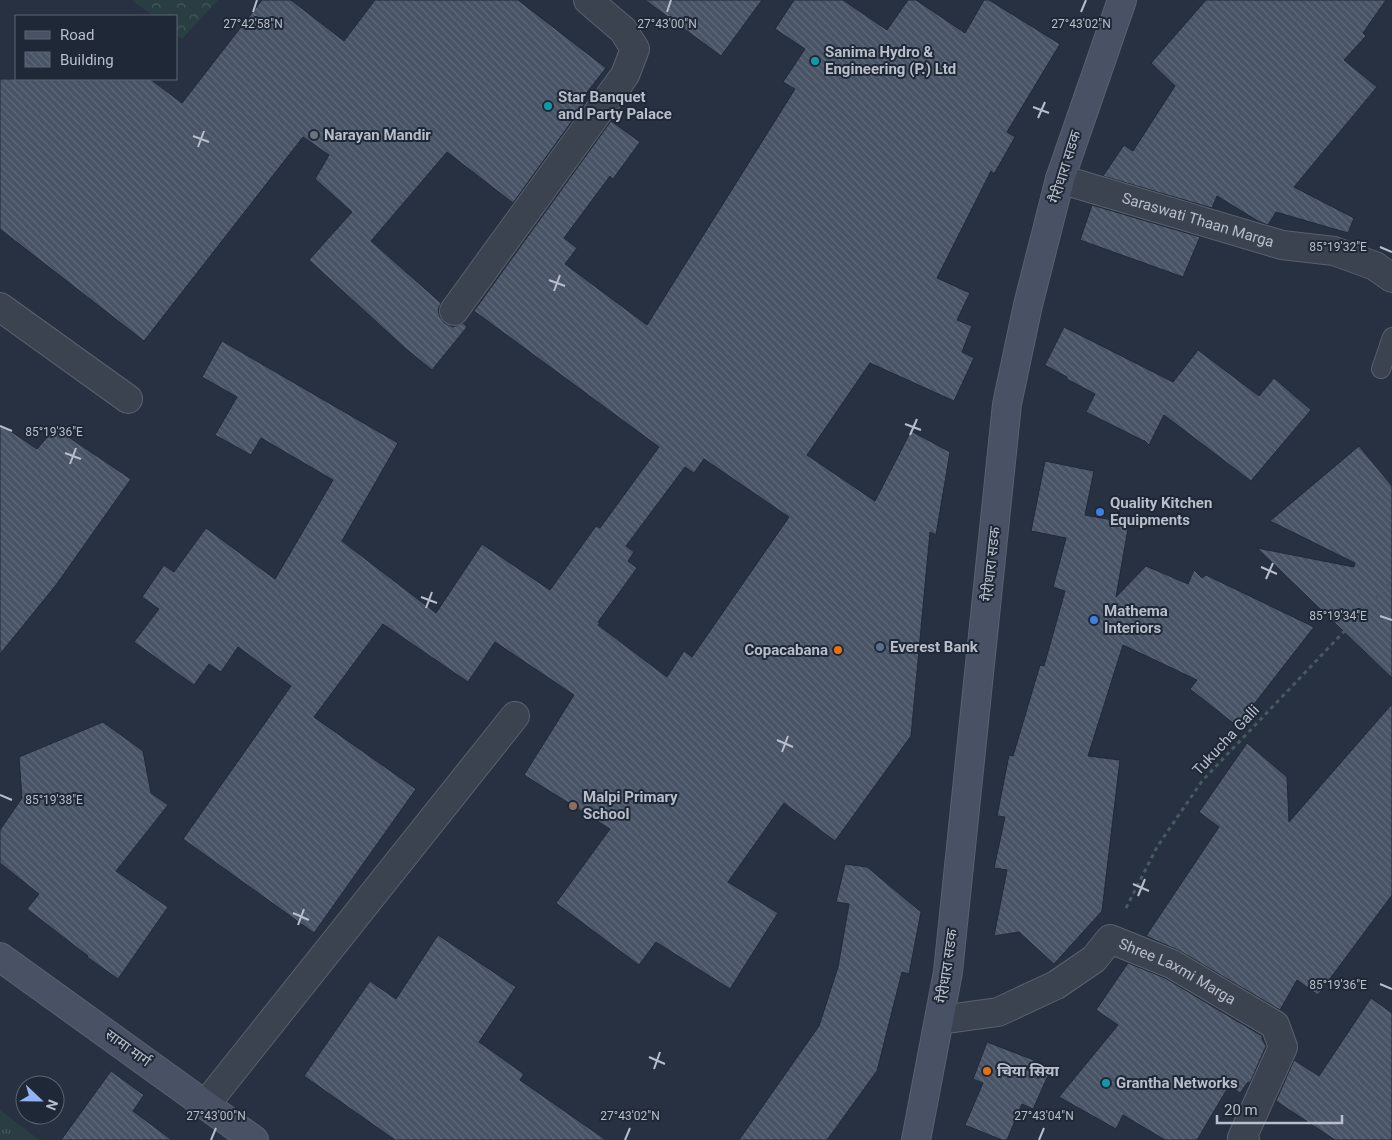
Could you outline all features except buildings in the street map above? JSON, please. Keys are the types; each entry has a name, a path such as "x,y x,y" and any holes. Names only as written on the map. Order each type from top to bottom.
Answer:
{"main road":[{"name":"गैरीधारा सडक","path":"916,1140 948,972 1007,404 1028,305 1060,179 1122,0"},
{"name":"सामा मार्ग","path":"0,957 254,1140"}],"street":[{"path":"454,311 625,75 635,49 623,30 588,0"},
{"name":"Saraswati Thaan Marga","path":"1060,179 1282,245 1334,251 1375,266 1392,278"},
{"path":"0,308 128,399"},
{"path":"206,1104 515,716"},
{"name":"Shree Laxmi Marga","path":"940,1020 998,1012 1056,985 1094,959 1110,939 1172,964 1275,1026 1283,1047 1242,1138 1246,1140"}],"lane":[{"path":"1382,369 1392,337"}],"path":[{"name":"Tukucha Galli","path":"1110,939 1157,847 1202,781 1392,581"}],"green space":[{"path":"132,0 218,0 182,39 178,36 178,15 152,15"},
{"path":"0,1110 15,1122 15,1125 20,1125 39,1140 0,1140"}],"place":[{"name":"Sanima Hydro & Engineering (P.) Ltd","path":"815,61"},
{"name":"Star Banquet and Party Palace","path":"548,106"},
{"name":"Narayan Mandir","path":"314,135"},
{"name":"Quality Kitchen Equipments","path":"1100,512"},
{"name":"Mathema Interiors","path":"1094,620"},
{"name":"Everest Bank","path":"880,647"},
{"name":"Copacabana","path":"838,650"},
{"name":"Malpi Primary School","path":"573,806"},
{"name":"चिया सिया","path":"987,1071"},
{"name":"Grantha Networks","path":"1106,1083"}]}
